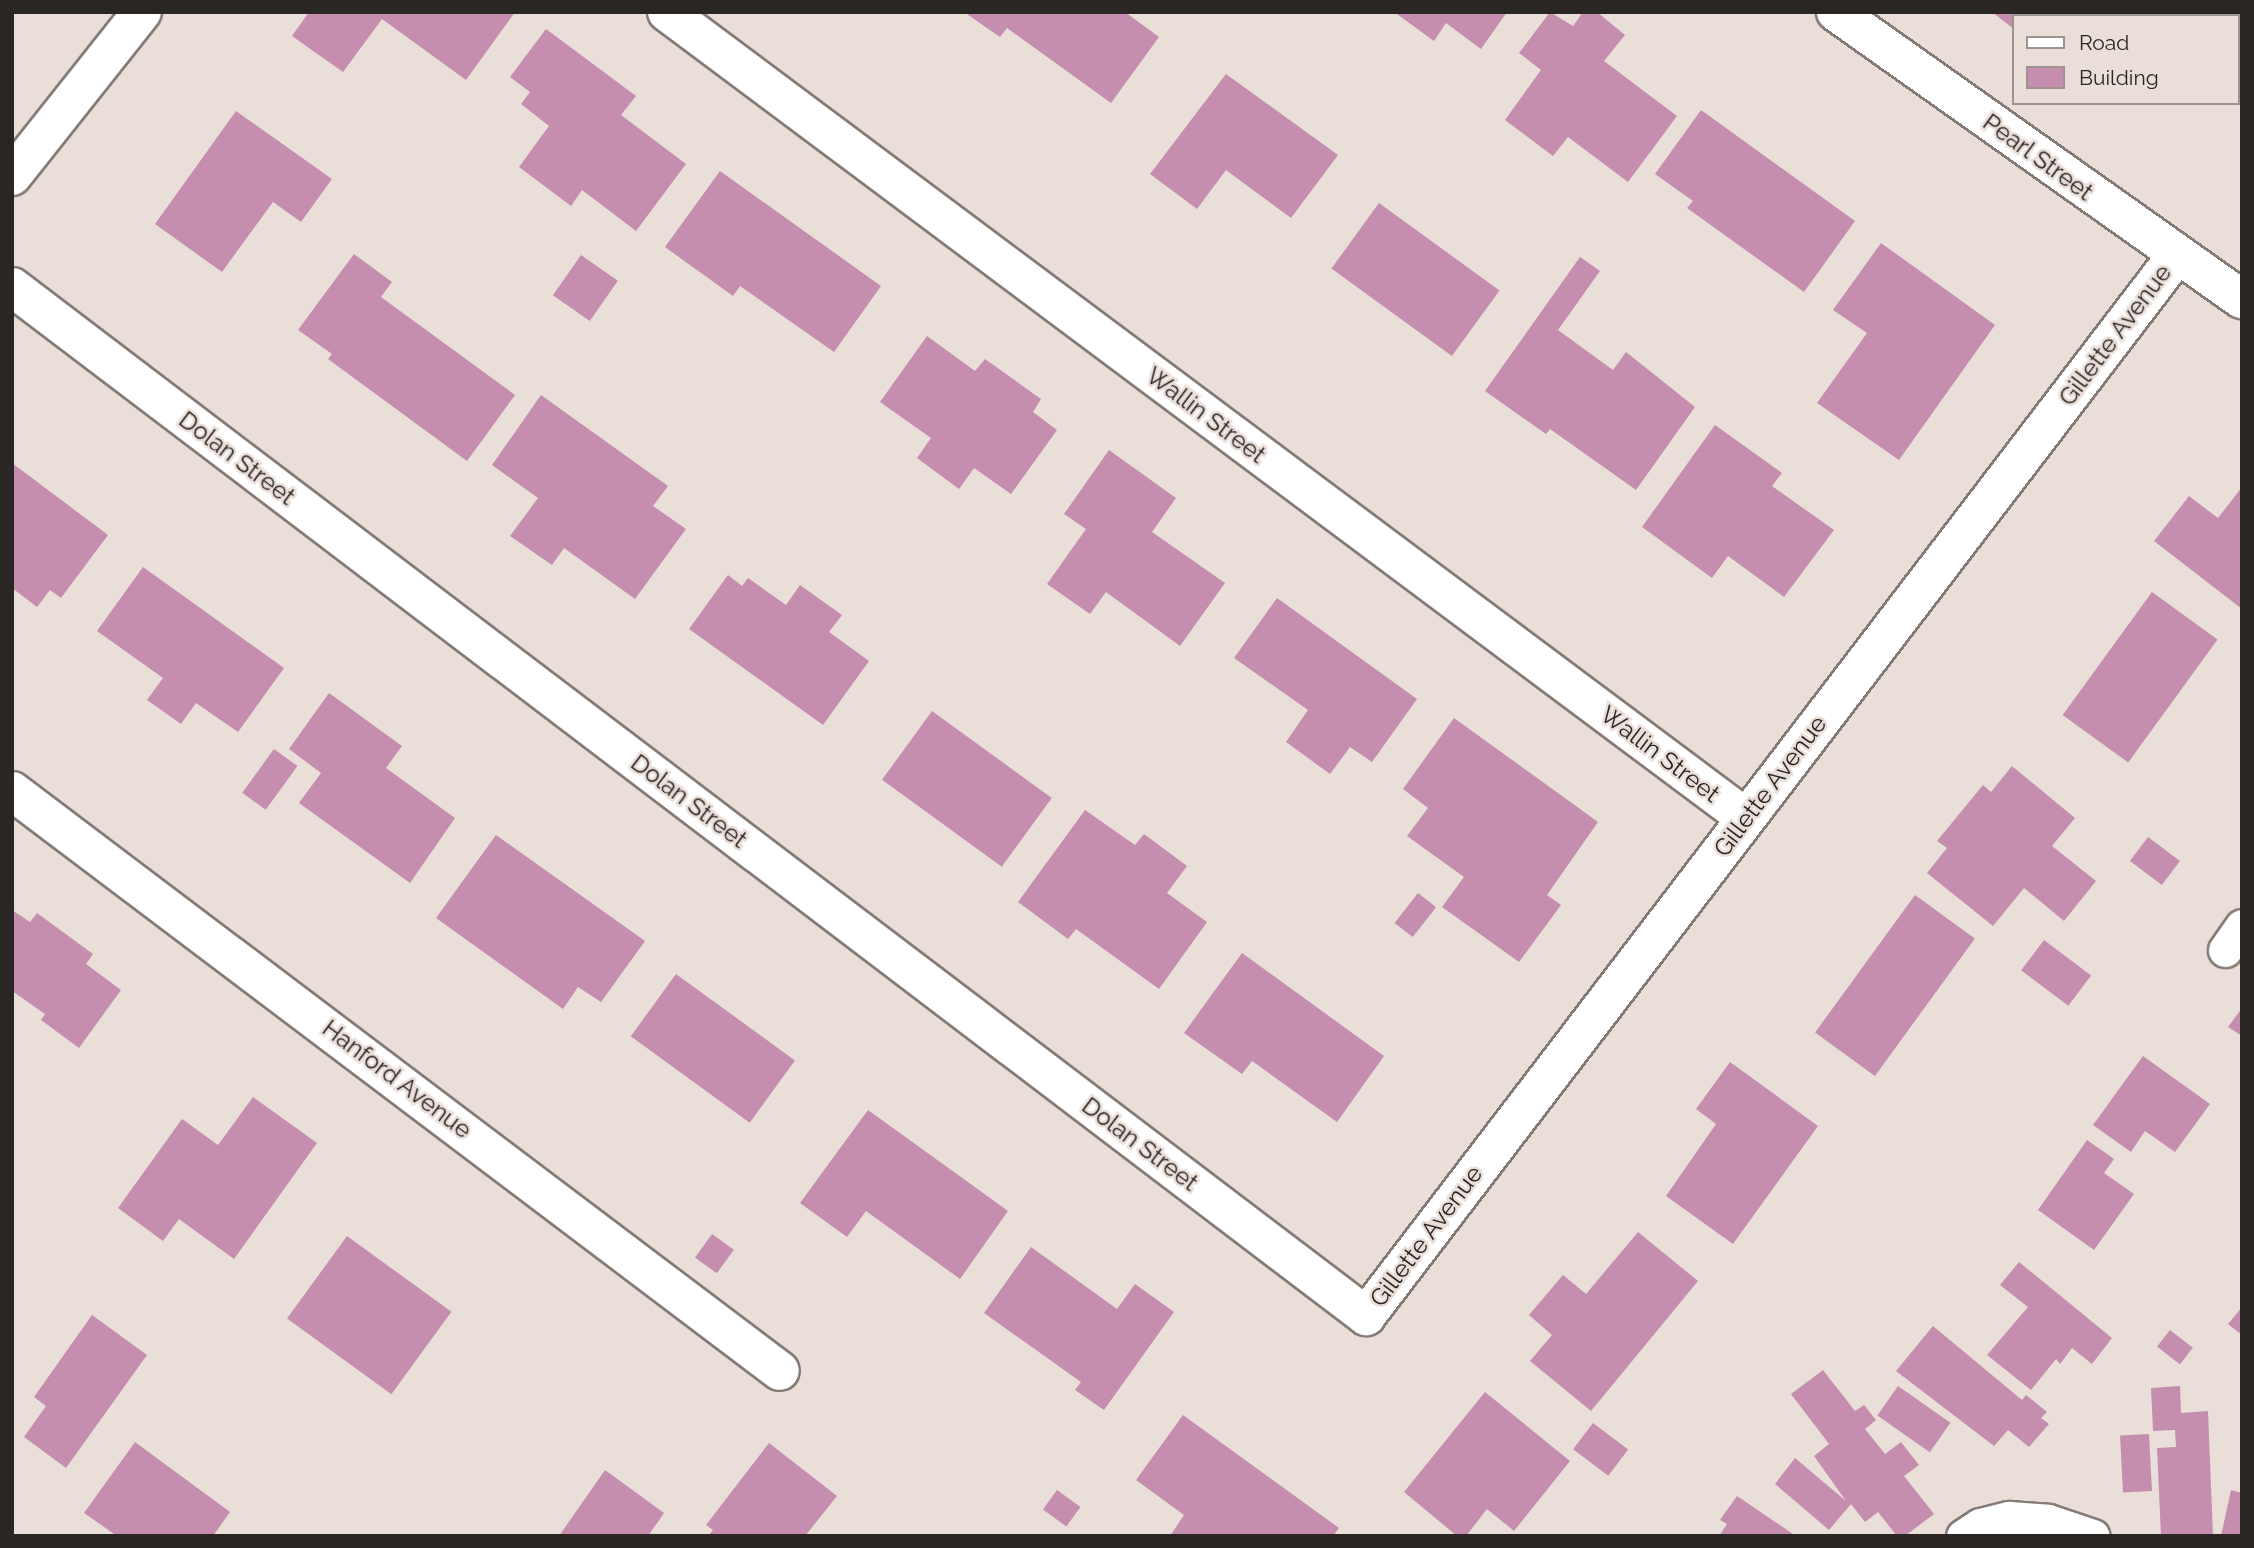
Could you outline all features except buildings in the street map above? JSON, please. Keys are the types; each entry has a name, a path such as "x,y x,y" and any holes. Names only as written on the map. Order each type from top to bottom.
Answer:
{"street":[{"path":"12,176 142,12"},
{"name":"Wallin Street","path":"667,12 1746,818"},
{"name":"Pearl Street","path":"1836,12 2176,256 2242,299"},
{"name":"Gillette Avenue","path":"1366,1316 2176,256"},
{"name":"Dolan Street","path":"12,287 1366,1316"},
{"name":"Hanford Avenue","path":"12,791 780,1371"}],"lane":[{"path":"1963,1536 1980,1525 2009,1518 2048,1521 2093,1536"}]}
